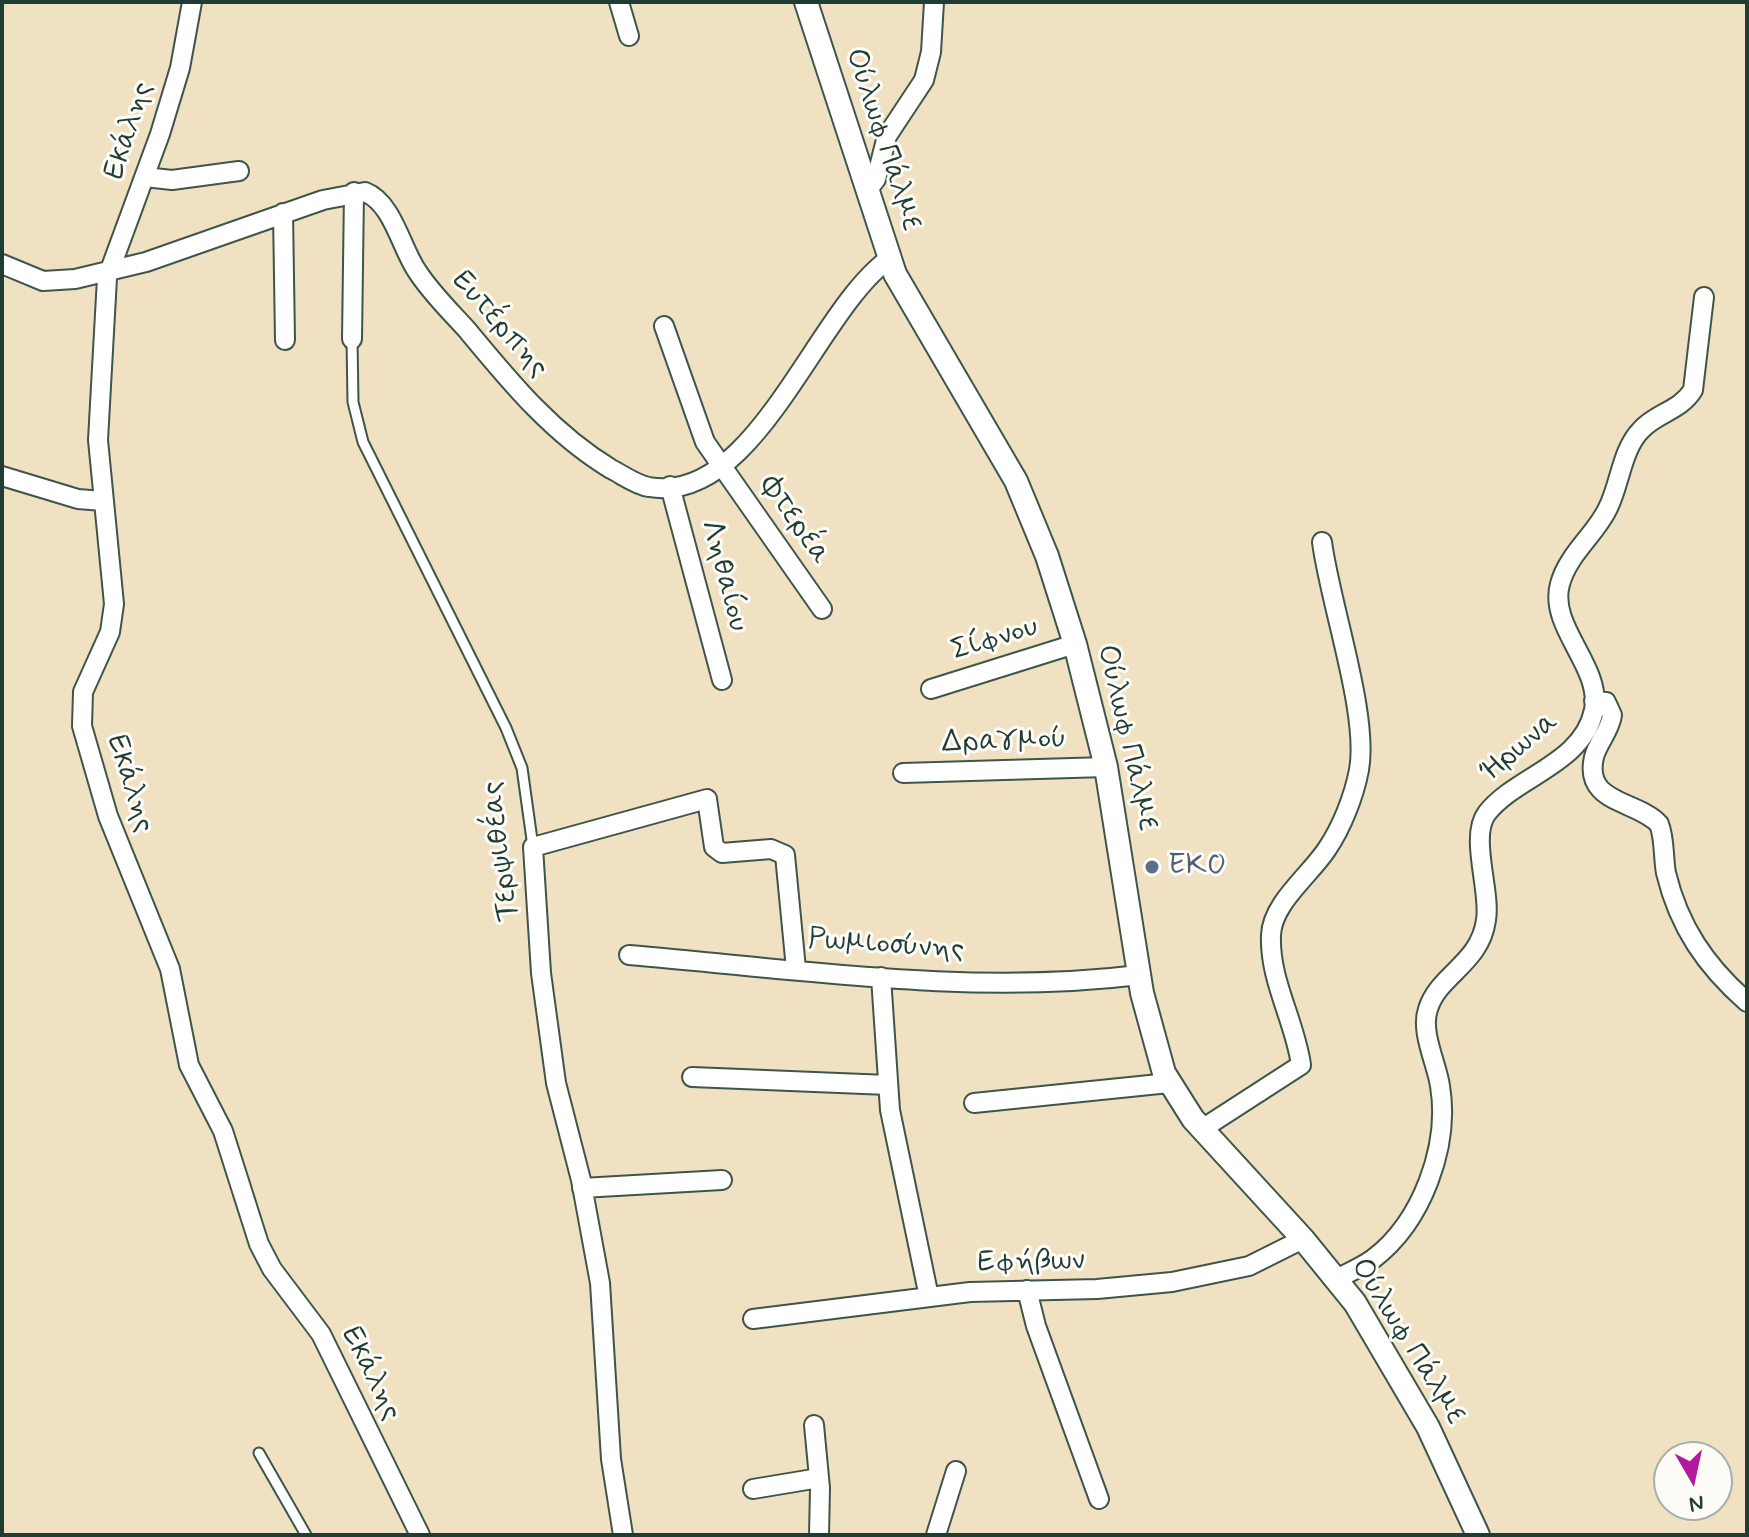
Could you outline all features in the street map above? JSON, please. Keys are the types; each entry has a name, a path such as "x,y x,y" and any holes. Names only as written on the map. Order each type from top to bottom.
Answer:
{"street":[{"name":"Εκάλης","path":"192,2 180,68 145,177 109,271 98,426 114,604 110,632 81,704 90,764 122,855 165,957 179,1004 189,1065 223,1131 259,1244 272,1269 321,1334 420,1535"},
{"path":"619,2 629,36"},
{"name":"Ούλωφ Πάλμε","path":"806,2 889,259 922,324 1016,481 1039,536 1075,644 1106,767 1139,975 1154,1044 1169,1083 1202,1129 1336,1279 1411,1396 1478,1535"},
{"path":"867,191 876,179 887,136 924,80 931,52 934,2"},
{"path":"145,177 172,180 239,171"},
{"path":"2,264 45,282 109,271 146,262 283,213 354,192"},
{"name":"Ευτέρπης","path":"354,192 369,193 380,203 421,277 546,420 583,451 648,487 670,486 701,477 721,466 765,425 840,311 869,274 889,259"},
{"name":"Τερψιθέας","path":"352,339 354,192"},
{"path":"283,213 285,340"},
{"name":"Ήρωνα","path":"1336,1279 1365,1264 1390,1243 1416,1205 1437,1161 1442,1102 1427,1013 1438,992 1470,958 1482,937 1487,911 1480,835 1482,822 1497,803 1566,752 1587,726 1594,701 1586,670 1561,609 1559,584 1607,511 1637,433 1685,401 1693,390 1704,297"},
{"name":"Φτερέα","path":"664,326 699,429 721,466 822,609"},
{"path":"2,476 78,499 103,501"},
{"name":"Ληθαίου","path":"670,486 722,680"},
{"path":"1202,1129 1301,1065 1279,989 1271,929 1277,913 1335,835 1359,773 1360,756 1356,710 1329,594 1322,542"},
{"name":"Σίφνου","path":"931,689 1075,644"},
{"path":"1594,701 1606,702 1612,713 1594,756 1597,783 1612,800 1647,814 1659,824 1669,883 1684,927 1704,958 1747,1002"},
{"name":"Δραγμού","path":"903,773 1106,767"},
{"path":"533,847 707,799 714,847 722,853 771,849 785,855 796,969"},
{"name":"Τερψιθέας","path":"533,847 541,973 556,1083 582,1188 601,1296 611,1459 623,1535"},
{"name":"Ρωμιοσύνης","path":"629,955 881,977 1057,982 1139,975"},
{"path":"881,977 888,1085 929,1297"},
{"path":"692,1077 888,1085"},
{"path":"974,1103 1169,1083"},
{"path":"582,1188 722,1180"},
{"name":"Εφήβων","path":"753,1319 929,1297 1131,1287 1212,1276 1267,1259 1303,1239"},
{"path":"1027,1290 1036,1326 1099,1499"},
{"path":"814,1425 819,1478 819,1535"},
{"path":"936,1535 956,1471"},
{"path":"753,1489 819,1478"}],"lane":[{"name":"Τερψιθέας","path":"352,339 353,402 363,442 506,728 522,768 533,847"},
{"path":"259,1453 306,1535"}],"place":[{"name":"EKO","path":"1152,867"}]}
